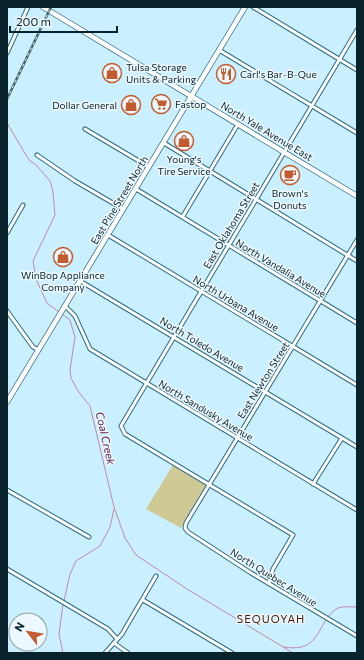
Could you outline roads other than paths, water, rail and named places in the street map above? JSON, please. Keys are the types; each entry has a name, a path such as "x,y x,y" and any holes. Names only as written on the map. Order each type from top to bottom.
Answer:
{"main road":[{"name":"North Yale Avenue East","path":"43,7 357,196"},
{"name":"East Pine Street North","path":"7,402 245,7"}],"street":[{"path":"7,52 28,7"},
{"path":"253,7 357,70"},
{"name":"East Oklahoma Street","path":"209,484 125,434 121,429 122,422 357,30"},
{"path":"219,50 357,133"},
{"path":"183,216 238,124"},
{"path":"85,129 149,167"},
{"path":"164,143 357,261"},
{"path":"37,155 75,181 123,209"},
{"name":"North Vandalia Avenue","path":"136,189 183,216 357,323"},
{"path":"7,233 23,205"},
{"name":"North Urbana Avenue","path":"108,235 357,385"},
{"name":"East Newton Street","path":"185,528 186,523 209,484 357,240"},
{"name":"North Toledo Avenue","path":"80,280 357,447"},
{"name":"North Sandusky Avenue","path":"64,308 75,316 90,349 357,510"},
{"path":"7,311 33,347 39,350"},
{"path":"313,484 342,438"},
{"path":"209,484 293,535 273,569 269,583"},
{"path":"7,490 88,537"},
{"name":"North Quebec Avenue","path":"185,528 188,532 318,614 357,636"},
{"path":"7,569 108,629 117,639"},
{"path":"105,653 122,634 156,576"},
{"path":"143,600 232,653"},
{"path":"114,643 128,653"}],"waterway":[{"name":"Coal Creek","path":"7,123 29,160 36,165 50,181 53,192 55,215 33,261 36,279 47,303 59,312"},
{"name":"Coal Creek","path":"62,314 70,320 75,337 70,370 71,378 78,391 90,406 114,507 125,538 136,555 187,589 293,653"},
{"name":"Coal Creek","path":"64,601 70,574 76,561 100,546 110,527 114,509"},
{"name":"Coal Creek","path":"63,604 59,634 63,653"},
{"path":"284,647 297,648 306,646 317,635 331,613 338,608 357,607"}],"railway":[{"path":"7,99 51,7"}],"place":[{"name":"Tulsa Storage Units & Parking","path":"112,73"},
{"name":"Carl's Bar-B-Que","path":"226,74"},
{"name":"Fastop","path":"161,104"},
{"name":"Dollar General","path":"131,105"},
{"name":"Young's Tire Service","path":"184,141"},
{"name":"Brown's Donuts","path":"290,175"},
{"name":"WinBop Appliance Company","path":"63,257"}],"district":[{"name":"SEQUOYAH","path":"271,618"}]}
